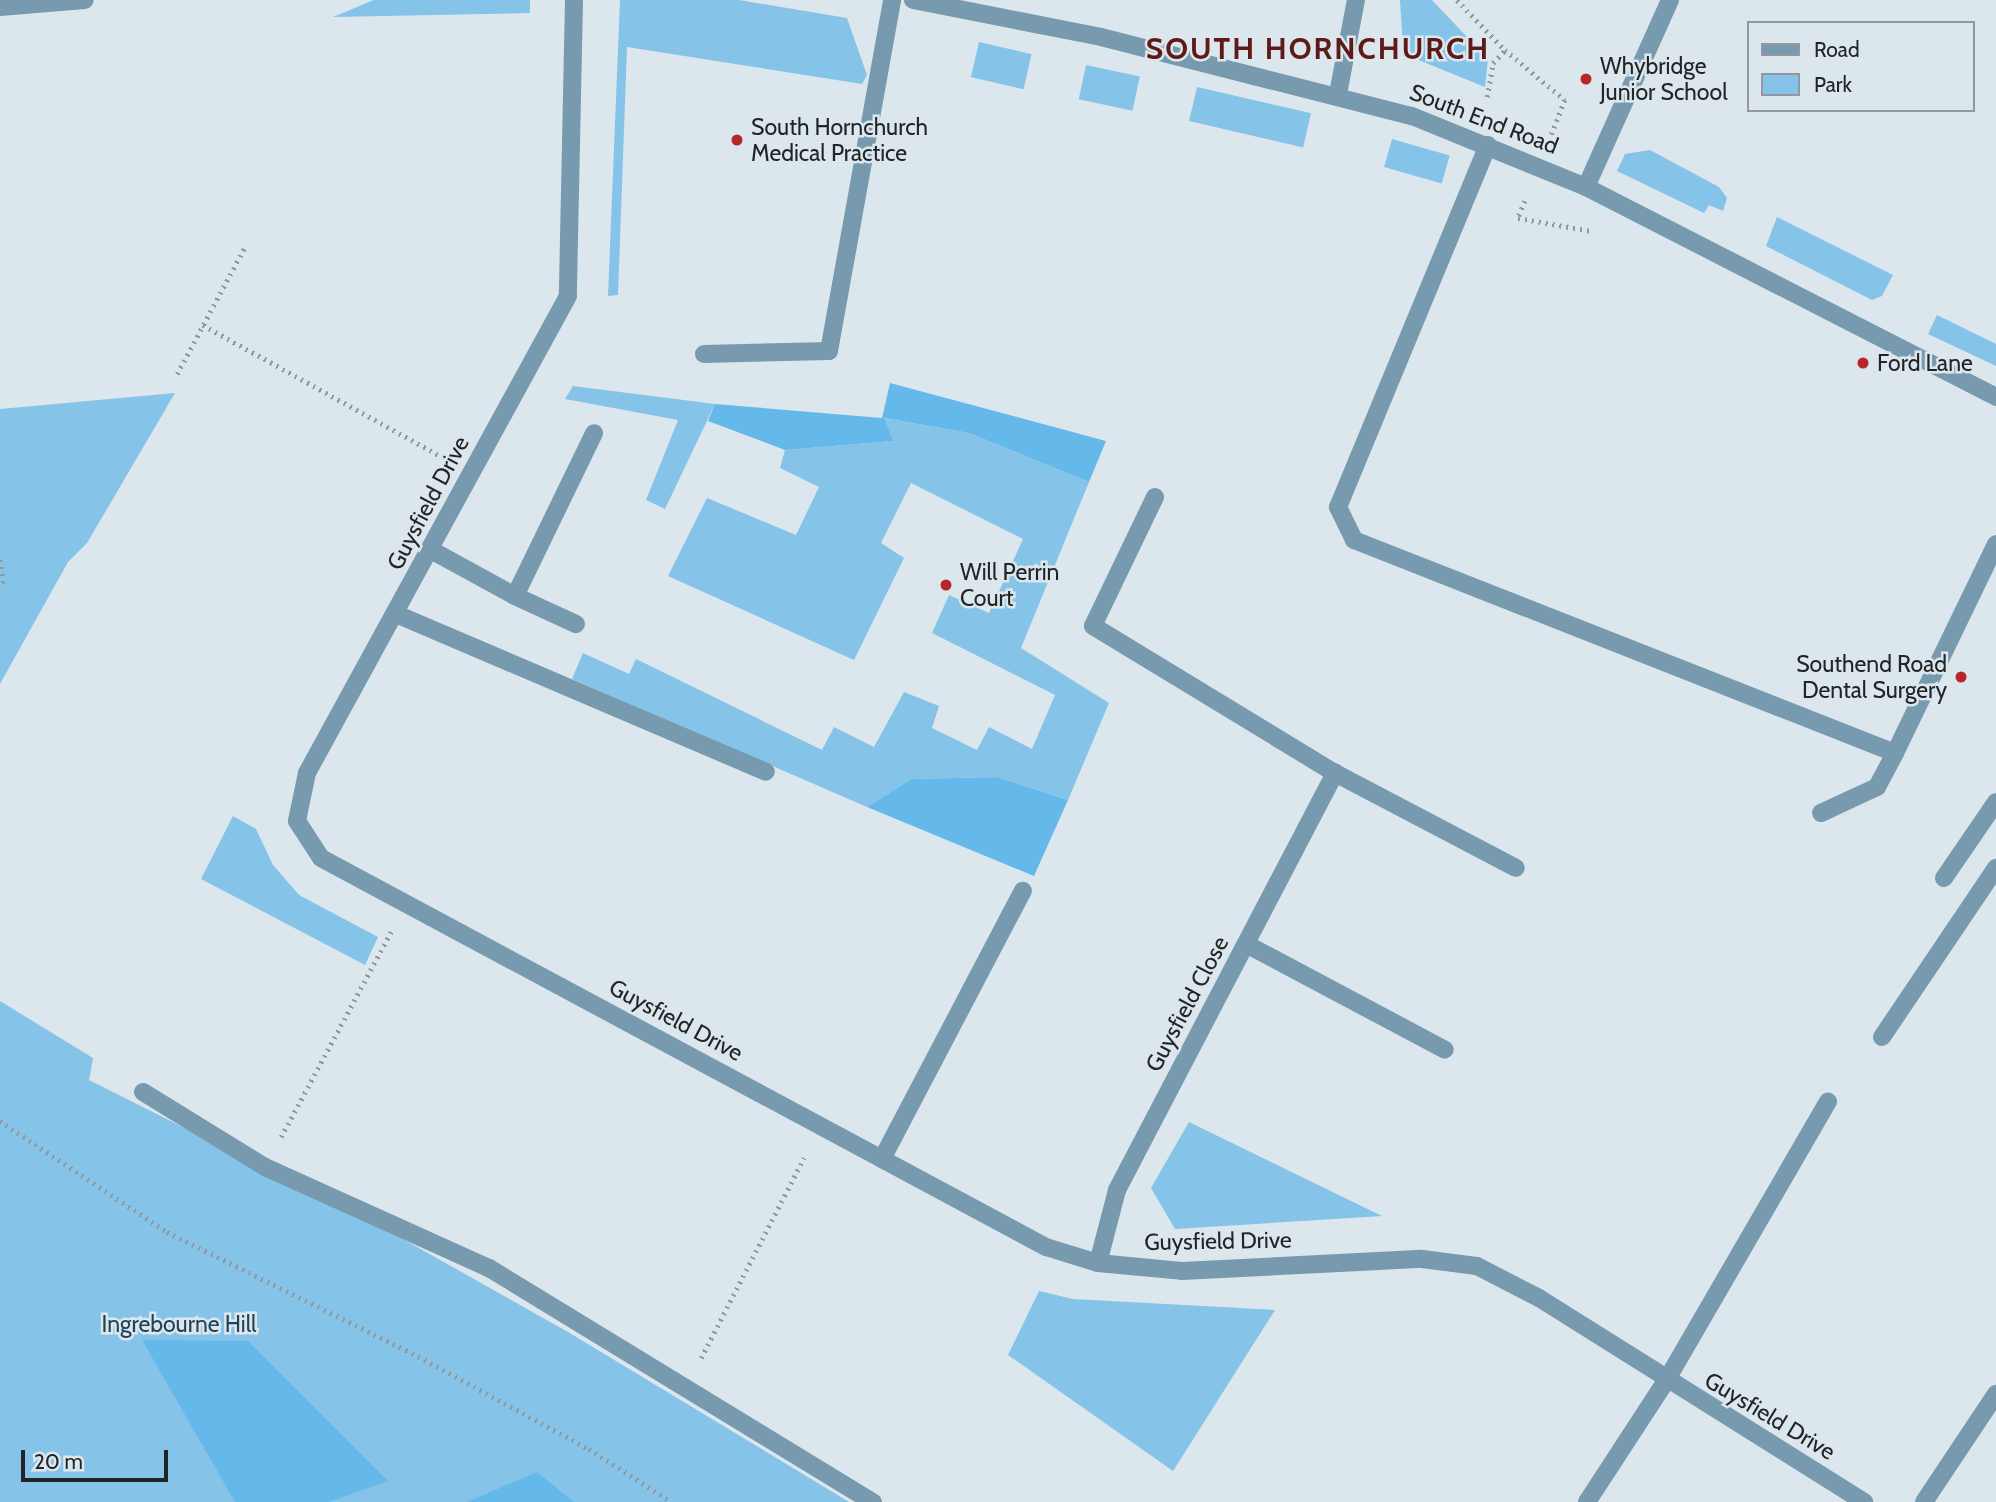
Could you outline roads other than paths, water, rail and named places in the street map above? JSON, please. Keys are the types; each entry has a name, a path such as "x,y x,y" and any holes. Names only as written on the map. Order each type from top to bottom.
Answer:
{"street":[{"path":"0,7 85,0"},
{"name":"Guysfield Drive","path":"574,0 568,296 307,773 297,821 321,858 1045,1247 1098,1263 1182,1271 1422,1259 1477,1266 1539,1298 1666,1381 1864,1502"},
{"path":"704,354 829,351 892,0"},
{"name":"South End Road","path":"914,0 1101,37 1338,94 1412,116 1586,187 1996,397"},
{"path":"1338,94 1356,0"},
{"path":"1586,187 1670,0"},
{"path":"1488,145 1338,507 1354,540 1895,752"},
{"path":"515,596 594,433"},
{"path":"1155,497 1093,626 1335,774 1516,868"},
{"path":"1821,813 1877,787 1996,544"},
{"path":"431,550 515,596 576,624"},
{"path":"396,614 766,772"},
{"name":"Guysfield Close","path":"1098,1263 1117,1190 1335,774"},
{"path":"1944,878 1996,802"},
{"path":"1882,1037 1996,868"},
{"path":"882,1160 1023,891"},
{"path":"1246,944 1445,1050"},
{"path":"143,1092 265,1167 489,1268 685,1390 873,1502"},
{"path":"1587,1502 1666,1381 1828,1102"},
{"path":"1924,1502 1996,1394"}],"place":[{"name":"Whybridge Junior School","path":"1586,79"},
{"name":"South Hornchurch Medical Practice","path":"737,140"},
{"name":"Ford Lane","path":"1863,363"},
{"name":"Will Perrin Court","path":"946,585"},
{"name":"Southend Road Dental Surgery","path":"1961,677"}],"district":[{"name":"SOUTH HORNCHURCH","path":"1318,49"}],"park label":[{"name":"Ingrebourne Hill","path":"179,1324"}]}
